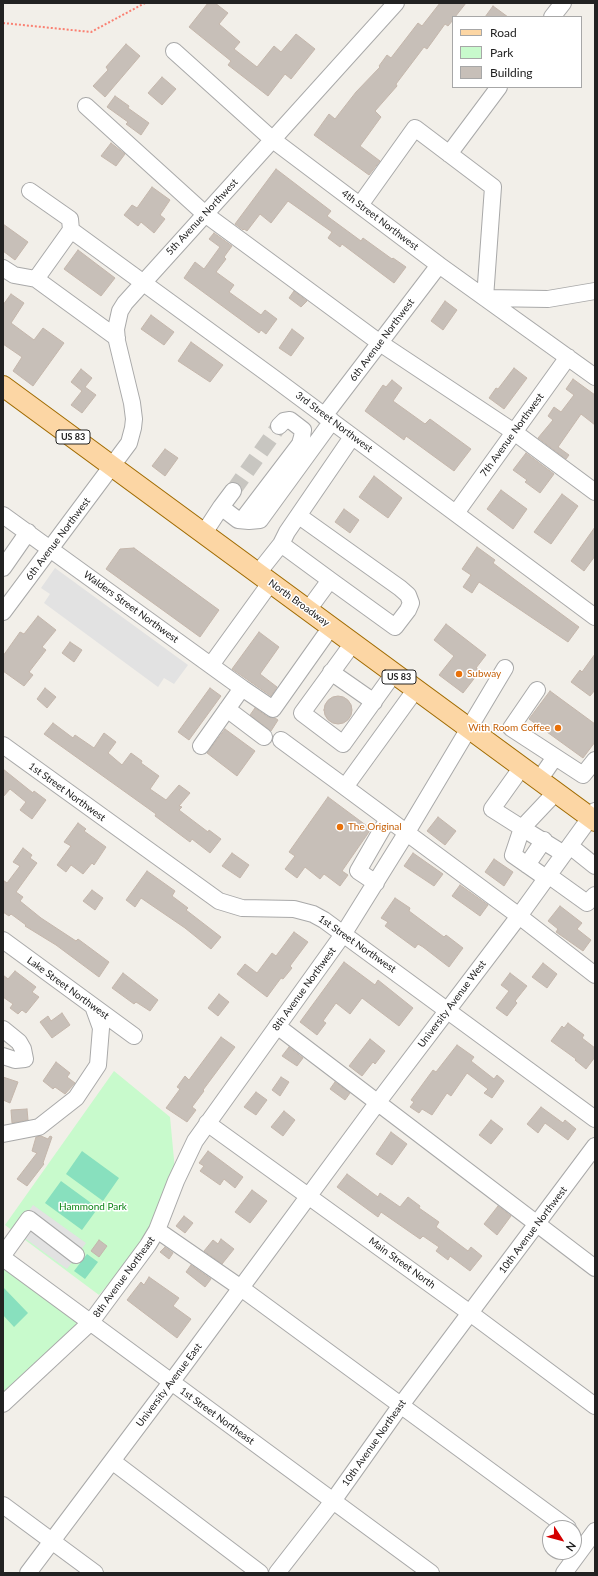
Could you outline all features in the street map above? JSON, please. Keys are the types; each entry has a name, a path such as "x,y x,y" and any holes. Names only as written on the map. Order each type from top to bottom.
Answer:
{"main road":[{"name":"North Broadway","path":"3,386 539,780 593,817"}],"street":[{"name":"5th Avenue Northwest","path":"113,467 129,443 134,419 116,329 120,311 125,302 396,3"},
{"path":"553,16 562,3"},
{"name":"4th Street Northwest","path":"174,51 273,140 360,204 439,265 595,376"},
{"path":"449,154 499,88"},
{"path":"86,106 205,214 380,343 514,432 595,492"},
{"path":"360,204 415,128 493,187 485,298 548,299 595,291"},
{"path":"30,191 70,219 71,230 36,279"},
{"name":"3rd Street Northwest","path":"71,230 595,617"},
{"name":"6th Avenue Northwest","path":"244,520 260,520 380,343 439,265"},
{"path":"3,268 14,275 36,279 117,338"},
{"name":"7th Avenue Northwest","path":"456,513 568,357"},
{"path":"221,507 238,520 244,520 246,515 300,444 302,430 290,420 284,421 279,426"},
{"path":"211,665 265,578 287,532 352,437"},
{"name":"6th Avenue Northwest","path":"3,612 113,467"},
{"path":"204,533 233,491"},
{"name":"Walders Street Northwest","path":"3,515 273,709 331,627"},
{"path":"281,544 395,627 408,610 411,603 408,594 299,516"},
{"path":"3,568 28,532"},
{"path":"308,610 330,580"},
{"path":"353,643 302,713 343,744 394,673"},
{"name":"8th Avenue Northwest","path":"207,1123 344,933 407,832 468,727 505,668"},
{"path":"331,672 374,702"},
{"path":"201,746 242,688"},
{"path":"345,787 416,689"},
{"path":"498,750 537,690"},
{"path":"227,710 264,737"},
{"path":"511,728 583,775 595,760"},
{"path":"281,740 407,832 595,975"},
{"name":"1st Street Northwest","path":"3,745 219,901 242,908 289,908 305,911 324,920 344,933 595,1119"},
{"path":"539,780 555,757"},
{"path":"522,767 492,809 522,828 567,850 595,866"},
{"path":"556,792 522,828 513,855 587,903 595,895"},
{"name":"University Avenue West","path":"309,1196 593,817"},
{"path":"376,883 358,871 388,819"},
{"path":"527,865 544,840"},
{"name":"Lake Street Northwest","path":"3,940 134,1036"},
{"path":"3,1134 39,1127 76,1098 98,1065 101,1028 94,1006"},
{"path":"277,1026 378,1102 536,1225 595,1268"},
{"path":"3,1029 19,1042 23,1049 25,1059 15,1060 3,1056"},
{"name":"Main Street North","path":"207,1123 470,1313 595,1406"},
{"name":"8th Avenue Northeast","path":"3,1404 91,1322 157,1230 189,1152 207,1123"},
{"name":"10th Avenue Northwest","path":"470,1313 595,1146"},
{"name":"University Avenue East","path":"28,1573 309,1196"},
{"path":"3,1255 29,1219 76,1254"},
{"path":"157,1230 241,1288 557,1520"},
{"name":"1st Street Northeast","path":"3,1258 431,1573"},
{"name":"10th Avenue Northeast","path":"277,1573 333,1501 401,1405 470,1313"},
{"path":"112,1461 260,1573"},
{"path":"3,1505 95,1573"},
{"path":"564,1573 585,1535"}],"path":[{"path":"3,23 91,32 146,3"}],"green space":[{"name":"Hammond Park","path":"114,1071 170,1117 176,1181 143,1243 99,1295 5,1225"},
{"path":"82,1151 119,1178 103,1201 66,1174"},
{"path":"61,1181 98,1208 82,1230 45,1203"},
{"path":"87,1254 98,1262 85,1279 74,1271"},
{"path":"3,1258 91,1322 3,1404"},
{"path":"3,1287 28,1313 14,1327 3,1315"}],"shaded area":[{"path":"55,568 188,665 174,684 164,678 158,687 44,603 50,594 41,588"},
{"path":"33,1205 86,1243 67,1269 15,1231"}],"building":[{"path":"208,3 215,3 228,13 219,24 240,42 234,49 257,67 274,46 281,52 296,34 315,49 291,79 285,74 268,96 228,65 231,61 189,27"},
{"path":"440,3 466,3 456,16 452,16 452,21 448,26 445,24 427,49 424,47 396,84 397,86 375,111 381,117 360,146 380,161 369,175 314,135 329,114 335,119 356,92 380,67 379,66 387,55 391,58 418,23 422,26"},
{"path":"493,6 507,16 486,16"},
{"path":"126,44 140,56 105,97 93,86 108,70 106,67"},
{"path":"162,77 176,89 162,105 148,93"},
{"path":"115,96 129,106 128,108 149,123 141,135 126,124 128,122 107,107"},
{"path":"111,143 125,154 116,166 101,156"},
{"path":"276,169 331,211 327,216 361,241 363,238 406,267 394,283 342,244 340,247 328,238 332,232 288,201 271,223 260,214 247,231 235,224"},
{"path":"152,187 170,200 160,215 165,219 154,233 141,222 138,226 124,215 132,205 137,208"},
{"path":"3,224 28,242 15,260 3,251"},
{"path":"214,233 232,246 224,257 226,259 216,272 234,285 229,292 261,315 265,310 277,319 266,334 261,330 259,333 184,278 195,262 204,269 220,247 209,239"},
{"path":"78,250 115,278 101,296 64,269"},
{"path":"294,291 307,301 301,307 289,298"},
{"path":"11,294 24,303 11,323 34,340 43,328 64,343 33,386 13,371 22,357 3,344 3,305"},
{"path":"445,301 457,310 443,330 431,321"},
{"path":"151,315 174,332 164,345 141,329"},
{"path":"292,329 304,338 291,356 279,348"},
{"path":"191,342 223,365 210,382 178,361"},
{"path":"514,368 527,378 504,409 489,398"},
{"path":"81,369 92,378 85,387 96,395 82,413 71,405 82,391 71,382"},
{"path":"573,379 595,395 595,425 581,414 558,447 569,455 566,459 538,438 553,420 548,416 554,407 561,412 574,395 566,389"},
{"path":"392,380 402,388 393,401 425,424 430,419 471,449 454,471 406,436 404,440 365,411 383,385 386,387"},
{"path":"165,449 178,458 165,476 152,466"},
{"path":"526,453 554,474 540,493 525,482 527,480 513,470"},
{"path":"374,476 402,498 388,518 359,497"},
{"path":"501,490 527,509 513,529 487,509"},
{"path":"562,494 578,506 551,544 534,532"},
{"path":"344,509 359,520 350,533 335,522"},
{"path":"595,527 595,556 584,571 571,561"},
{"path":"477,547 495,560 493,563 579,627 568,642 479,582 472,593 463,587 471,575 462,569"},
{"path":"134,548 219,610 200,637 106,569 120,549"},
{"path":"38,616 56,630 42,647 46,650 29,672 33,675 24,686 3,671 3,656 20,632 24,634"},
{"path":"446,624 486,655 476,668 480,671 463,693 439,675 454,656 434,640"},
{"path":"259,632 279,647 260,674 277,687 271,696 232,669"},
{"path":"70,642 82,650 74,662 62,653"},
{"path":"595,654 595,690 590,696 571,682 580,670 582,672"},
{"path":"45,688 56,697 47,708 37,699"},
{"path":"210,688 221,696 189,740 178,732"},
{"path":"550,691 595,724 595,742 583,758 529,719"},
{"path":"338,696 348,700 352,710 348,720 338,724 328,720 324,710 328,700"},
{"path":"255,708 268,717 278,720 271,731 250,715"},
{"path":"53,723 73,738 75,735 94,748 104,733 116,742 108,753 122,765 131,753 142,761 141,763 159,776 150,789 166,800 179,785 190,793 179,806 182,807 179,810 208,832 209,830 221,839 210,853 192,839 190,842 155,816 156,814 44,734"},
{"path":"225,729 255,751 237,776 207,753"},
{"path":"3,769 33,793 34,791 46,800 32,819 20,810 26,802 10,789 3,797"},
{"path":"328,797 371,829 342,871 348,875 340,886 324,874 320,879 305,867 297,878 285,869 295,856 289,852"},
{"path":"438,817 456,831 445,845 427,831"},
{"path":"78,823 86,829 84,831 106,847 94,865 92,863 83,874 71,865 66,872 57,865 71,846 64,842"},
{"path":"23,848 32,855 30,858 37,863 16,892 23,897 20,901 41,918 76,941 78,939 109,962 99,977 56,945 25,926 26,925 11,914 9,916 3,912 3,880 7,883 20,866 13,862"},
{"path":"232,853 249,865 240,878 222,866"},
{"path":"413,853 443,874 434,886 404,866"},
{"path":"494,859 513,872 504,886 485,872"},
{"path":"147,871 175,891 172,896 188,908 186,910 221,937 211,949 185,928 141,898 135,907 126,900"},
{"path":"460,885 488,905 480,916 452,896"},
{"path":"92,890 103,898 95,910 83,901"},
{"path":"395,898 410,908 409,911 444,937 446,935 463,948 449,967 423,947 418,944 415,948 385,926 388,922 381,918"},
{"path":"560,906 582,923 577,929 591,940 583,951 556,932 558,929 548,921"},
{"path":"294,932 308,942 290,966 292,968 283,979 281,978 267,997 237,974 245,964 257,973 272,953 276,956"},
{"path":"344,962 375,985 378,980 413,1008 399,1026 362,998 350,1014 336,1003 323,1021 326,1023 317,1035 300,1022"},
{"path":"543,963 557,974 547,988 532,977"},
{"path":"15,971 36,987 32,992 39,997 26,1013 22,1010 18,1014 10,1008 13,1004 3,997 3,975 8,979"},
{"path":"123,973 158,1000 150,1011 136,1002 134,1004 112,988"},
{"path":"510,973 527,986 515,1001 517,1003 507,1016 496,1008 509,991 501,985"},
{"path":"219,994 229,1002 218,1016 208,1008"},
{"path":"62,1013 70,1025 52,1038 40,1022 48,1016 51,1021"},
{"path":"568,1023 584,1035 582,1038 595,1048 595,1057 586,1069 575,1060 576,1059 551,1041 562,1026 564,1028"},
{"path":"221,1037 235,1047 192,1107 196,1110 187,1122 166,1108 180,1089 177,1087 185,1076 189,1080"},
{"path":"370,1039 385,1051 375,1064 373,1062 362,1076 349,1066"},
{"path":"457,1045 474,1057 471,1061 494,1079 497,1075 504,1081 492,1098 484,1093 488,1089 467,1073 451,1096 447,1093 432,1115 422,1109 419,1113 410,1107 414,1102 411,1100 433,1070 436,1072"},
{"path":"289,1047 303,1058 297,1066 282,1056"},
{"path":"56,1062 70,1073 67,1077 75,1083 65,1094 55,1087 53,1089 43,1081"},
{"path":"3,1077 18,1082 10,1103 3,1100"},
{"path":"281,1077 289,1082 280,1096 272,1090"},
{"path":"335,1082 350,1093 345,1100 330,1089"},
{"path":"256,1092 267,1100 256,1115 244,1107"},
{"path":"541,1107 563,1123 565,1120 576,1129 568,1140 545,1123 538,1133 527,1124"},
{"path":"27,1109 28,1120 12,1123 11,1110"},
{"path":"284,1111 295,1120 283,1136 271,1127"},
{"path":"491,1120 503,1129 491,1144 479,1135"},
{"path":"391,1132 407,1144 392,1165 376,1154"},
{"path":"41,1136 48,1139 50,1136 52,1137 43,1163 44,1164 27,1186 17,1179 37,1153 32,1151 36,1137"},
{"path":"208,1151 243,1177 235,1188 224,1179 220,1185 200,1171 204,1166 199,1163"},
{"path":"347,1174 378,1197 380,1193 400,1207 408,1197 420,1206 419,1208 439,1222 436,1227 468,1251 471,1247 482,1256 470,1271 450,1256 448,1260 436,1251 439,1247 423,1236 420,1239 381,1212 378,1217 337,1187"},
{"path":"252,1190 267,1201 250,1223 235,1212"},
{"path":"498,1206 511,1216 497,1235 484,1224"},
{"path":"184,1216 193,1223 185,1233 176,1226"},
{"path":"221,1239 234,1249 222,1264 204,1251 213,1240 218,1244"},
{"path":"99,1240 107,1246 99,1257 91,1251"},
{"path":"165,1247 173,1253 169,1259 160,1252"},
{"path":"191,1265 211,1279 205,1287 186,1272"},
{"path":"149,1277 179,1298 173,1306 191,1319 177,1338 127,1300 141,1282 144,1285"}],"tunnel":[{"path":"233,491 279,426"}],"place":[{"name":"Subway","path":"459,674"},
{"name":"With Room Coffee","path":"558,728"},
{"name":"The Original","path":"340,827"}]}
